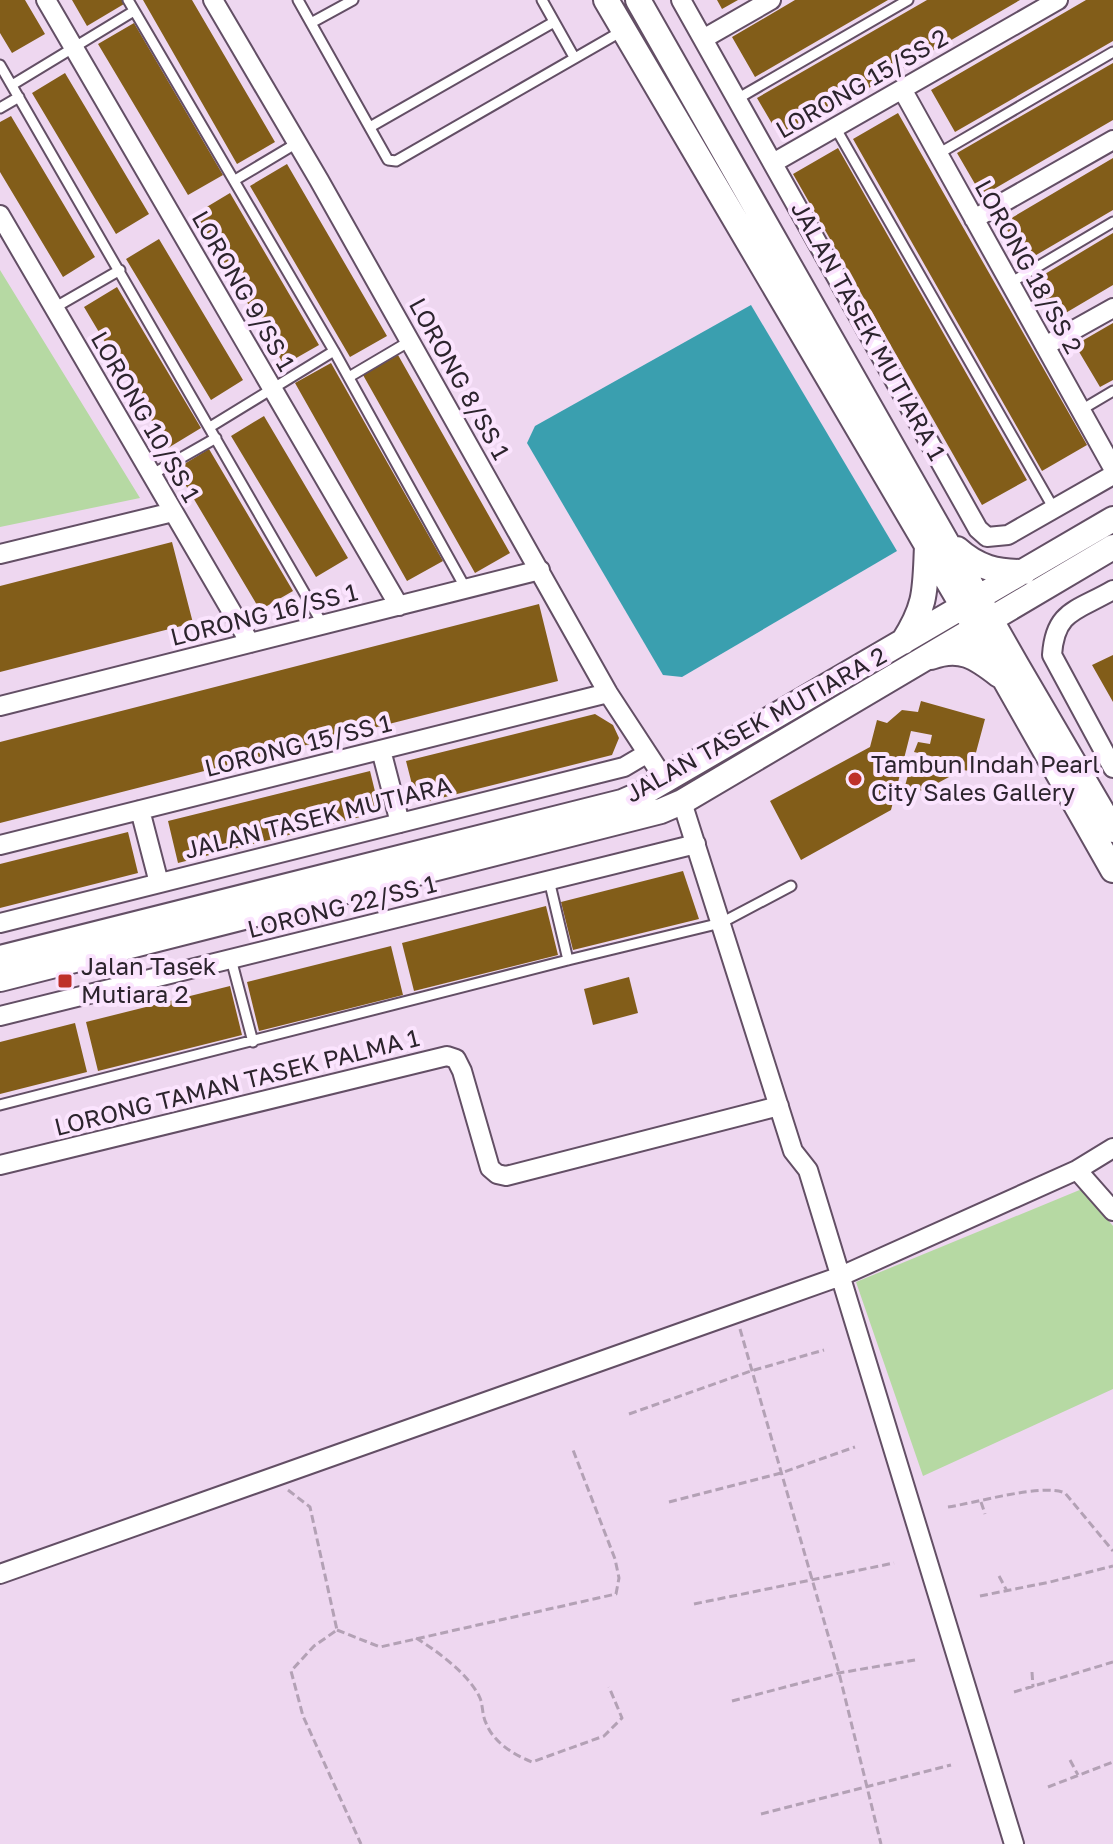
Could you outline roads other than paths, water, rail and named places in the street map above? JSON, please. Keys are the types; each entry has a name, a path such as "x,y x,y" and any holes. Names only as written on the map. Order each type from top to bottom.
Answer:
{"street":[{"name":"LORONG 9/SS 1","path":"46,0 399,606"},
{"name":"LORONG 8/SS 1","path":"213,0 298,143 608,693 665,780"},
{"name":"JALAN TASEK MUTIARA 1","path":"606,0 936,541"},
{"name":"JALAN TASEK MUTIARA 1","path":"638,0 1009,671"},
{"name":"JALAN TASEK MUTIARA 1","path":"681,0 978,529 987,537 1008,535 1113,475"},
{"path":"703,39 771,0"},
{"name":"LORONG 15/SS 2","path":"773,163 1058,0"},
{"name":"LORONG 18/SS 2","path":"902,89 1113,468"},
{"path":"974,219 1113,140"},
{"name":"LORONG 10/SS 1","path":"0,215 250,643"},
{"path":"1045,346 1113,308"},
{"path":"0,554 173,512"},
{"name":"JALAN TASEK MUTIARA 2","path":"977,613 1024,572 1113,519"},
{"path":"1024,572 994,571 977,565 936,541 925,597 909,653 948,651 969,655 1009,671 1113,830"},
{"name":"JALAN TASEK MUTIARA 2","path":"0,979 661,811 682,802 909,653 977,613 1046,586 1113,547"},
{"name":"LORONG 16/SS 1","path":"0,706 540,570"},
{"path":"1046,586 1025,608 1017,623 1009,671 1113,870"},
{"path":"1113,590 1060,620 1053,637 1052,655 1113,768"},
{"name":"JALAN TASEK MUTIARA 2","path":"0,958 622,802 909,653"},
{"name":"LORONG 15/SS 1","path":"0,845 608,693"},
{"path":"381,750 400,823"},
{"name":"JALAN TASEK MUTIARA","path":"0,923 624,767 646,754"},
{"path":"682,802 793,1151 808,1170 1014,1844"},
{"path":"140,810 159,883"},
{"name":"LORONG 22/SS 1","path":"0,1016 696,844"},
{"name":"LORONG TAMAN TASEK PALMA 1","path":"0,1165 447,1056 456,1059 462,1071 490,1168 506,1176 779,1106"},
{"path":"0,1574 841,1276 1077,1170 1113,1148"},
{"path":"1077,1170 1113,1211"}],"lane":[{"path":"128,0 349,377 466,589"},
{"path":"298,0 388,160 396,161 623,30"},
{"path":"311,23 353,0"},
{"path":"542,0 574,57"},
{"path":"737,99 908,0"},
{"path":"12,85 134,11"},
{"path":"370,127 554,22"},
{"path":"938,154 1113,52"},
{"path":"0,65 323,625"},
{"path":"0,108 19,97"},
{"path":"835,127 1054,509"},
{"path":"235,180 298,143"},
{"path":"1010,283 1113,222"},
{"path":"54,308 120,270"},
{"path":"349,377 410,341"},
{"path":"210,427 334,351"},
{"path":"1081,410 1113,391"},
{"path":"151,475 216,438"},
{"path":"549,880 568,960"},
{"path":"0,1105 721,923 791,886"},
{"path":"231,959 253,1042"}],"water":[{"path":"751,305 897,551 682,677 663,675 527,443 535,426"}],"place":[{"name":"Tambun Indah Pearl City Sales Gallery","path":"855,779"},
{"name":"Jalan Tasek Mutiara 2","path":"65,981"}]}
